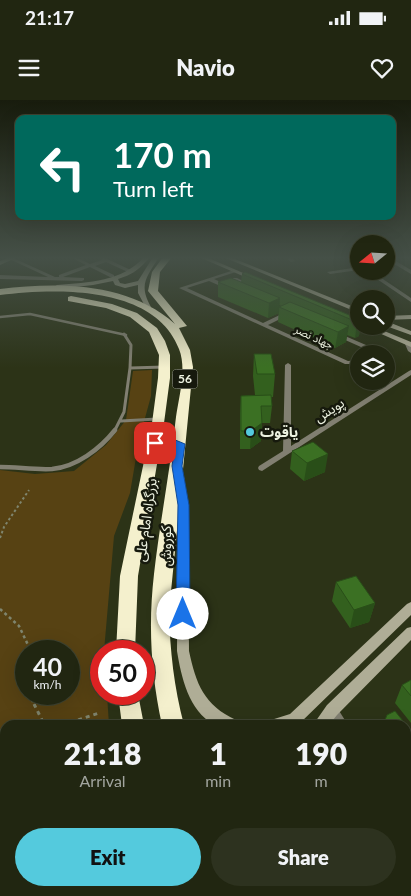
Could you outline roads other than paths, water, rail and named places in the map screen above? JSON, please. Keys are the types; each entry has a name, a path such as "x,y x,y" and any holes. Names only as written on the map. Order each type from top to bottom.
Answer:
{"highway":[{"name":"بزرگراه امام علی","path":"104,294 148,307 162,317 178,334 185,350 186,363 180,444 162,570 159,622 162,674 172,720"},
{"path":"156,294 184,329 191,347 186,363"},
{"name":"بزرگراه امام علی","path":"0,299 33,296 63,297 98,304 129,314 146,323 160,339 164,356 164,367 158,420 129,576 126,640"},
{"path":"158,420 169,426 182,422"},
{"path":"155,443 168,440 180,444"},
{"path":"130,705 132,720"}],"main road":[{"path":"141,294 148,307"},
{"path":"317,294 350,307"},
{"path":"395,318 411,317"},
{"path":"395,327 411,333"},
{"path":"385,335 410,347"},
{"name":"کوروش","path":"177,466 183,505 183,651 187,673 194,692 204,708 218,720"},
{"path":"294,720 411,607"},
{"path":"324,720 411,632"}],"street":[{"name":"جهاد نصر","path":"195,294 350,364"},
{"name":"جهاد نصر","path":"263,325 293,313 279,309"},
{"name":"جهاد نصر","path":"330,331 362,345"},
{"path":"286,452 288,365"},
{"name":"پویش","path":"262,468 411,372"},
{"path":"332,710 339,720"}],"lane":[{"path":"0,317 30,314 124,333 129,338 132,348 121,421 116,430 101,444 82,459 67,467 38,470 14,466 0,467"},
{"path":"130,368 164,367"},
{"path":"121,421 158,420"}],"place":[{"name":"یاقوت","path":"250,432"}]}
